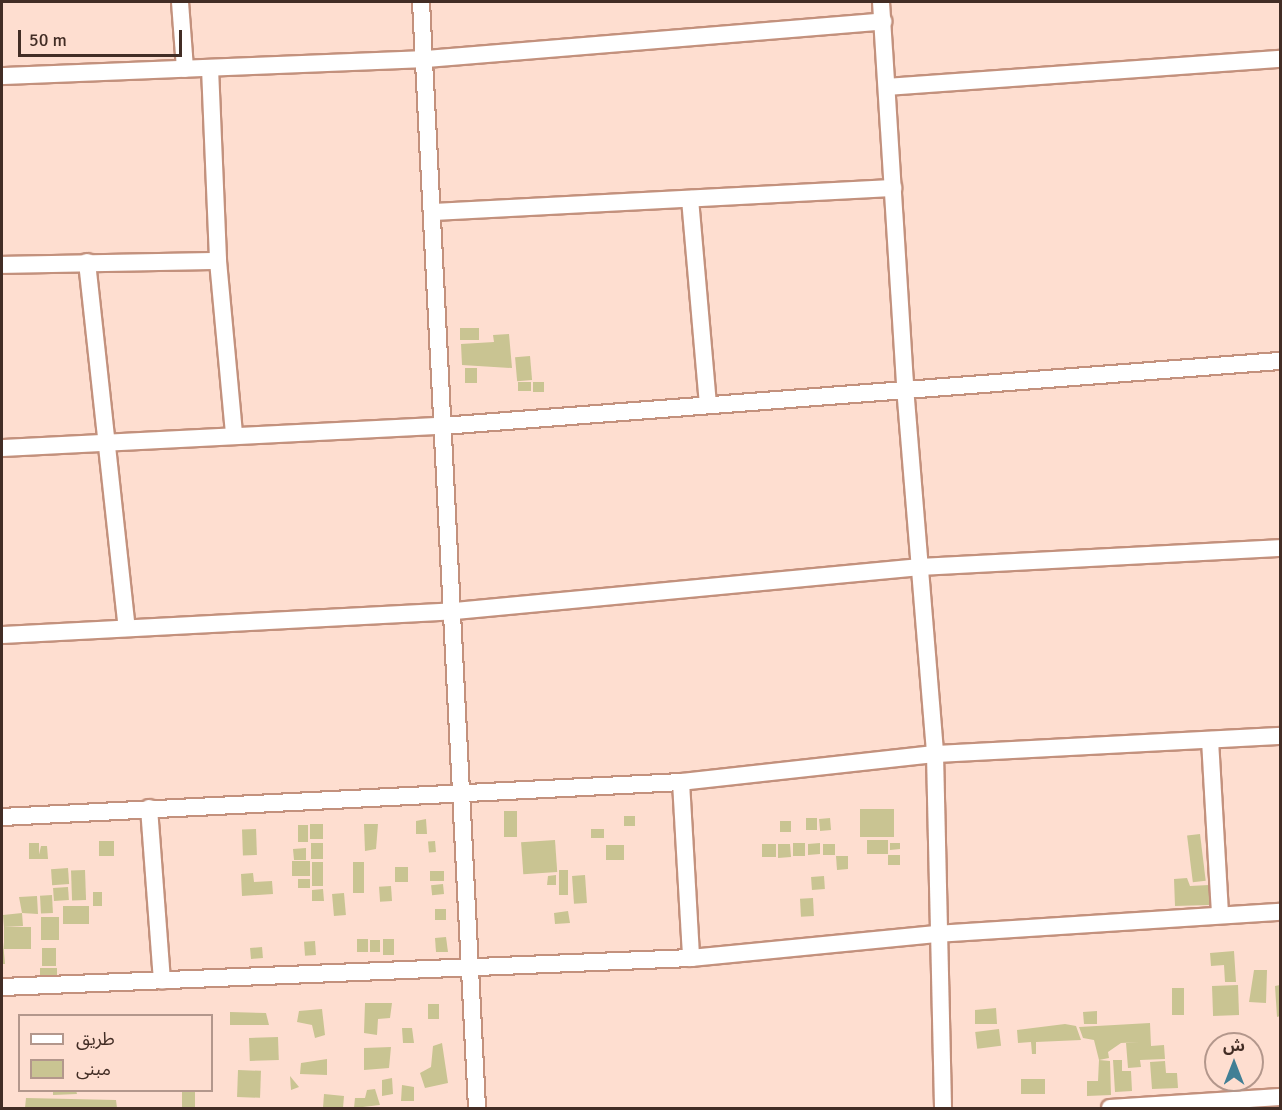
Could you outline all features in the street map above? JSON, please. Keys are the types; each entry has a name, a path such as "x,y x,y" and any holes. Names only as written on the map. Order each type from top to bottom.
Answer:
{"street":[{"path":"180,2 185,69"},
{"path":"421,2 442,426 455,611 477,1108"},
{"path":"881,2 905,387 935,754 936,934 942,1108"},
{"path":"2,76 424,59 883,21"},
{"path":"887,87 1281,59"},
{"path":"210,68 218,261 234,435"},
{"path":"432,212 893,188"},
{"path":"690,199 708,404"},
{"path":"2,265 218,261"},
{"path":"87,262 104,444 127,628"},
{"path":"2,448 442,426 905,387 1281,361"},
{"path":"2,635 455,611 918,567 1281,548"},
{"path":"2,817 148,808 464,796 681,782 935,754 1281,736"},
{"path":"1210,740 1220,915"},
{"path":"681,782 691,958"},
{"path":"148,808 162,981"},
{"path":"2,987 691,958 936,934 1281,912"},
{"path":"1110,1108 1162,1107 1281,1097"}],"building":[{"path":"460,328 479,328 479,340 460,340"},
{"path":"509,334 512,368 462,365 461,344 494,342 493,335"},
{"path":"530,356 532,380 517,381 515,357"},
{"path":"465,368 477,368 477,383 465,383"},
{"path":"518,382 531,382 531,391 518,391"},
{"path":"533,382 544,382 544,392 533,392"},
{"path":"860,809 894,809 894,837 860,837"},
{"path":"504,811 517,811 517,837 504,837"},
{"path":"624,816 635,816 635,826 624,826"},
{"path":"806,818 817,818 817,830 806,830"},
{"path":"830,818 831,830 820,831 819,819"},
{"path":"426,819 427,834 416,834 416,821"},
{"path":"780,821 791,821 791,832 780,832"},
{"path":"310,824 323,824 323,839 310,839"},
{"path":"364,824 378,824 376,849 365,851"},
{"path":"298,825 308,825 308,842 298,842"},
{"path":"242,829 256,829 257,855 243,855"},
{"path":"591,829 604,829 604,838 591,838"},
{"path":"1200,834 1206,881 1193,882 1187,836"},
{"path":"555,840 557,872 523,874 521,842"},
{"path":"867,840 888,840 888,854 867,854"},
{"path":"99,841 114,841 114,856 99,856"},
{"path":"435,841 436,852 429,853 428,842"},
{"path":"29,843 39,843 39,859 29,859"},
{"path":"311,843 323,843 323,859 311,859"},
{"path":"793,843 805,843 805,856 793,856"},
{"path":"820,843 820,854 808,855 808,844"},
{"path":"890,843 900,843 900,849 890,850"},
{"path":"762,844 776,844 776,857 762,857"},
{"path":"778,844 790,844 791,857 778,858"},
{"path":"823,844 835,844 835,855 823,855"},
{"path":"606,845 624,845 624,860 606,860"},
{"path":"41,846 47,846 48,859 38,859"},
{"path":"306,848 306,860 294,860 293,849"},
{"path":"888,855 900,855 900,865 888,865"},
{"path":"836,856 848,856 848,869 837,870"},
{"path":"292,861 310,861 310,876 292,876"},
{"path":"312,862 323,862 323,886 312,886"},
{"path":"353,862 364,862 364,893 353,893"},
{"path":"395,867 408,867 408,882 395,882"},
{"path":"68,868 69,884 52,885 51,869"},
{"path":"71,870 85,870 86,900 72,900"},
{"path":"559,870 568,870 568,895 559,895"},
{"path":"430,871 444,871 444,881 430,881"},
{"path":"253,873 254,882 272,881 273,894 242,896 241,874"},
{"path":"556,875 556,885 547,885 548,876"},
{"path":"585,875 587,903 574,904 572,876"},
{"path":"824,876 825,889 812,890 811,877"},
{"path":"1187,878 1190,886 1209,885 1209,905 1175,906 1174,879"},
{"path":"298,879 310,879 310,888 298,888"},
{"path":"443,884 444,894 432,895 431,885"},
{"path":"391,886 392,901 380,902 379,887"},
{"path":"68,887 69,900 54,901 53,888"},
{"path":"323,889 324,901 312,901 312,890"},
{"path":"93,892 102,892 102,906 93,906"},
{"path":"344,893 346,915 334,916 332,894"},
{"path":"52,895 53,913 41,914 40,896"},
{"path":"37,896 38,914 22,913 19,897"},
{"path":"813,898 814,916 801,917 800,899"},
{"path":"63,906 89,906 89,924 63,924"},
{"path":"435,909 446,909 446,920 435,920"},
{"path":"568,911 570,923 555,924 554,913"},
{"path":"22,913 23,926 4,927 3,915"},
{"path":"41,917 59,917 59,940 41,940"},
{"path":"4,927 31,927 31,949 4,949"},
{"path":"446,937 448,952 436,952 435,938"},
{"path":"357,939 368,939 368,952 357,952"},
{"path":"383,939 394,939 394,955 383,955"},
{"path":"370,940 380,940 380,952 370,952"},
{"path":"315,941 316,955 305,956 304,942"},
{"path":"3,942 5,964 2,964"},
{"path":"262,947 263,958 251,959 250,948"},
{"path":"42,948 56,948 56,966 42,966"},
{"path":"1234,951 1236,982 1225,982 1224,965 1211,966 1210,953"},
{"path":"40,968 57,968 57,982 40,982"},
{"path":"1254,970 1267,970 1266,1003 1249,1002"},
{"path":"1238,985 1239,1015 1213,1016 1212,986"},
{"path":"1280,985 1280,1016 1277,1017 1275,986"},
{"path":"1172,988 1184,988 1184,1015 1172,1015"},
{"path":"365,1003 392,1003 390,1018 378,1019 377,1035 364,1033"},
{"path":"428,1004 439,1004 439,1019 428,1019"},
{"path":"996,1008 997,1024 975,1024 975,1010"},
{"path":"322,1009 325,1035 315,1038 312,1025 297,1022 299,1011"},
{"path":"1097,1011 1097,1024 1084,1024 1083,1012"},
{"path":"230,1012 266,1013 269,1025 230,1025"},
{"path":"1150,1023 1151,1046 1164,1045 1165,1059 1140,1060 1141,1067 1128,1068 1126,1043 1140,1042 1121,1043 1108,1052 1109,1058 1099,1060 1094,1040 1083,1038 1079,1027"},
{"path":"1065,1024 1076,1026 1081,1040 1036,1042 1036,1054 1032,1054 1031,1042 1018,1043 1017,1030"},
{"path":"402,1028 412,1028 414,1043 403,1043"},
{"path":"999,1029 1001,1046 977,1049 975,1032"},
{"path":"278,1037 279,1060 250,1061 249,1038"},
{"path":"442,1043 448,1083 425,1088 420,1073 431,1067 433,1046"},
{"path":"391,1047 389,1068 364,1070 364,1048"},
{"path":"327,1059 327,1075 300,1074 301,1063"},
{"path":"1099,1060 1110,1061 1111,1095 1087,1096 1087,1081 1098,1081"},
{"path":"1113,1060 1122,1060 1122,1071 1131,1071 1132,1091 1115,1092"},
{"path":"1165,1061 1166,1073 1177,1073 1178,1088 1152,1089 1150,1062"},
{"path":"238,1070 261,1071 260,1098 237,1097"},
{"path":"290,1076 299,1087 291,1090"},
{"path":"392,1078 393,1094 382,1096 382,1080"},
{"path":"1021,1079 1045,1079 1045,1094 1021,1094"},
{"path":"402,1085 414,1087 414,1101 401,1101"},
{"path":"375,1089 380,1105 354,1108 355,1098 365,1098 367,1090"},
{"path":"53,1092 76,1092 77,1094 53,1095"},
{"path":"182,1092 195,1092 195,1108 182,1108"},
{"path":"324,1094 344,1096 343,1108 323,1108"},
{"path":"26,1098 116,1100 117,1108 25,1108"}]}
